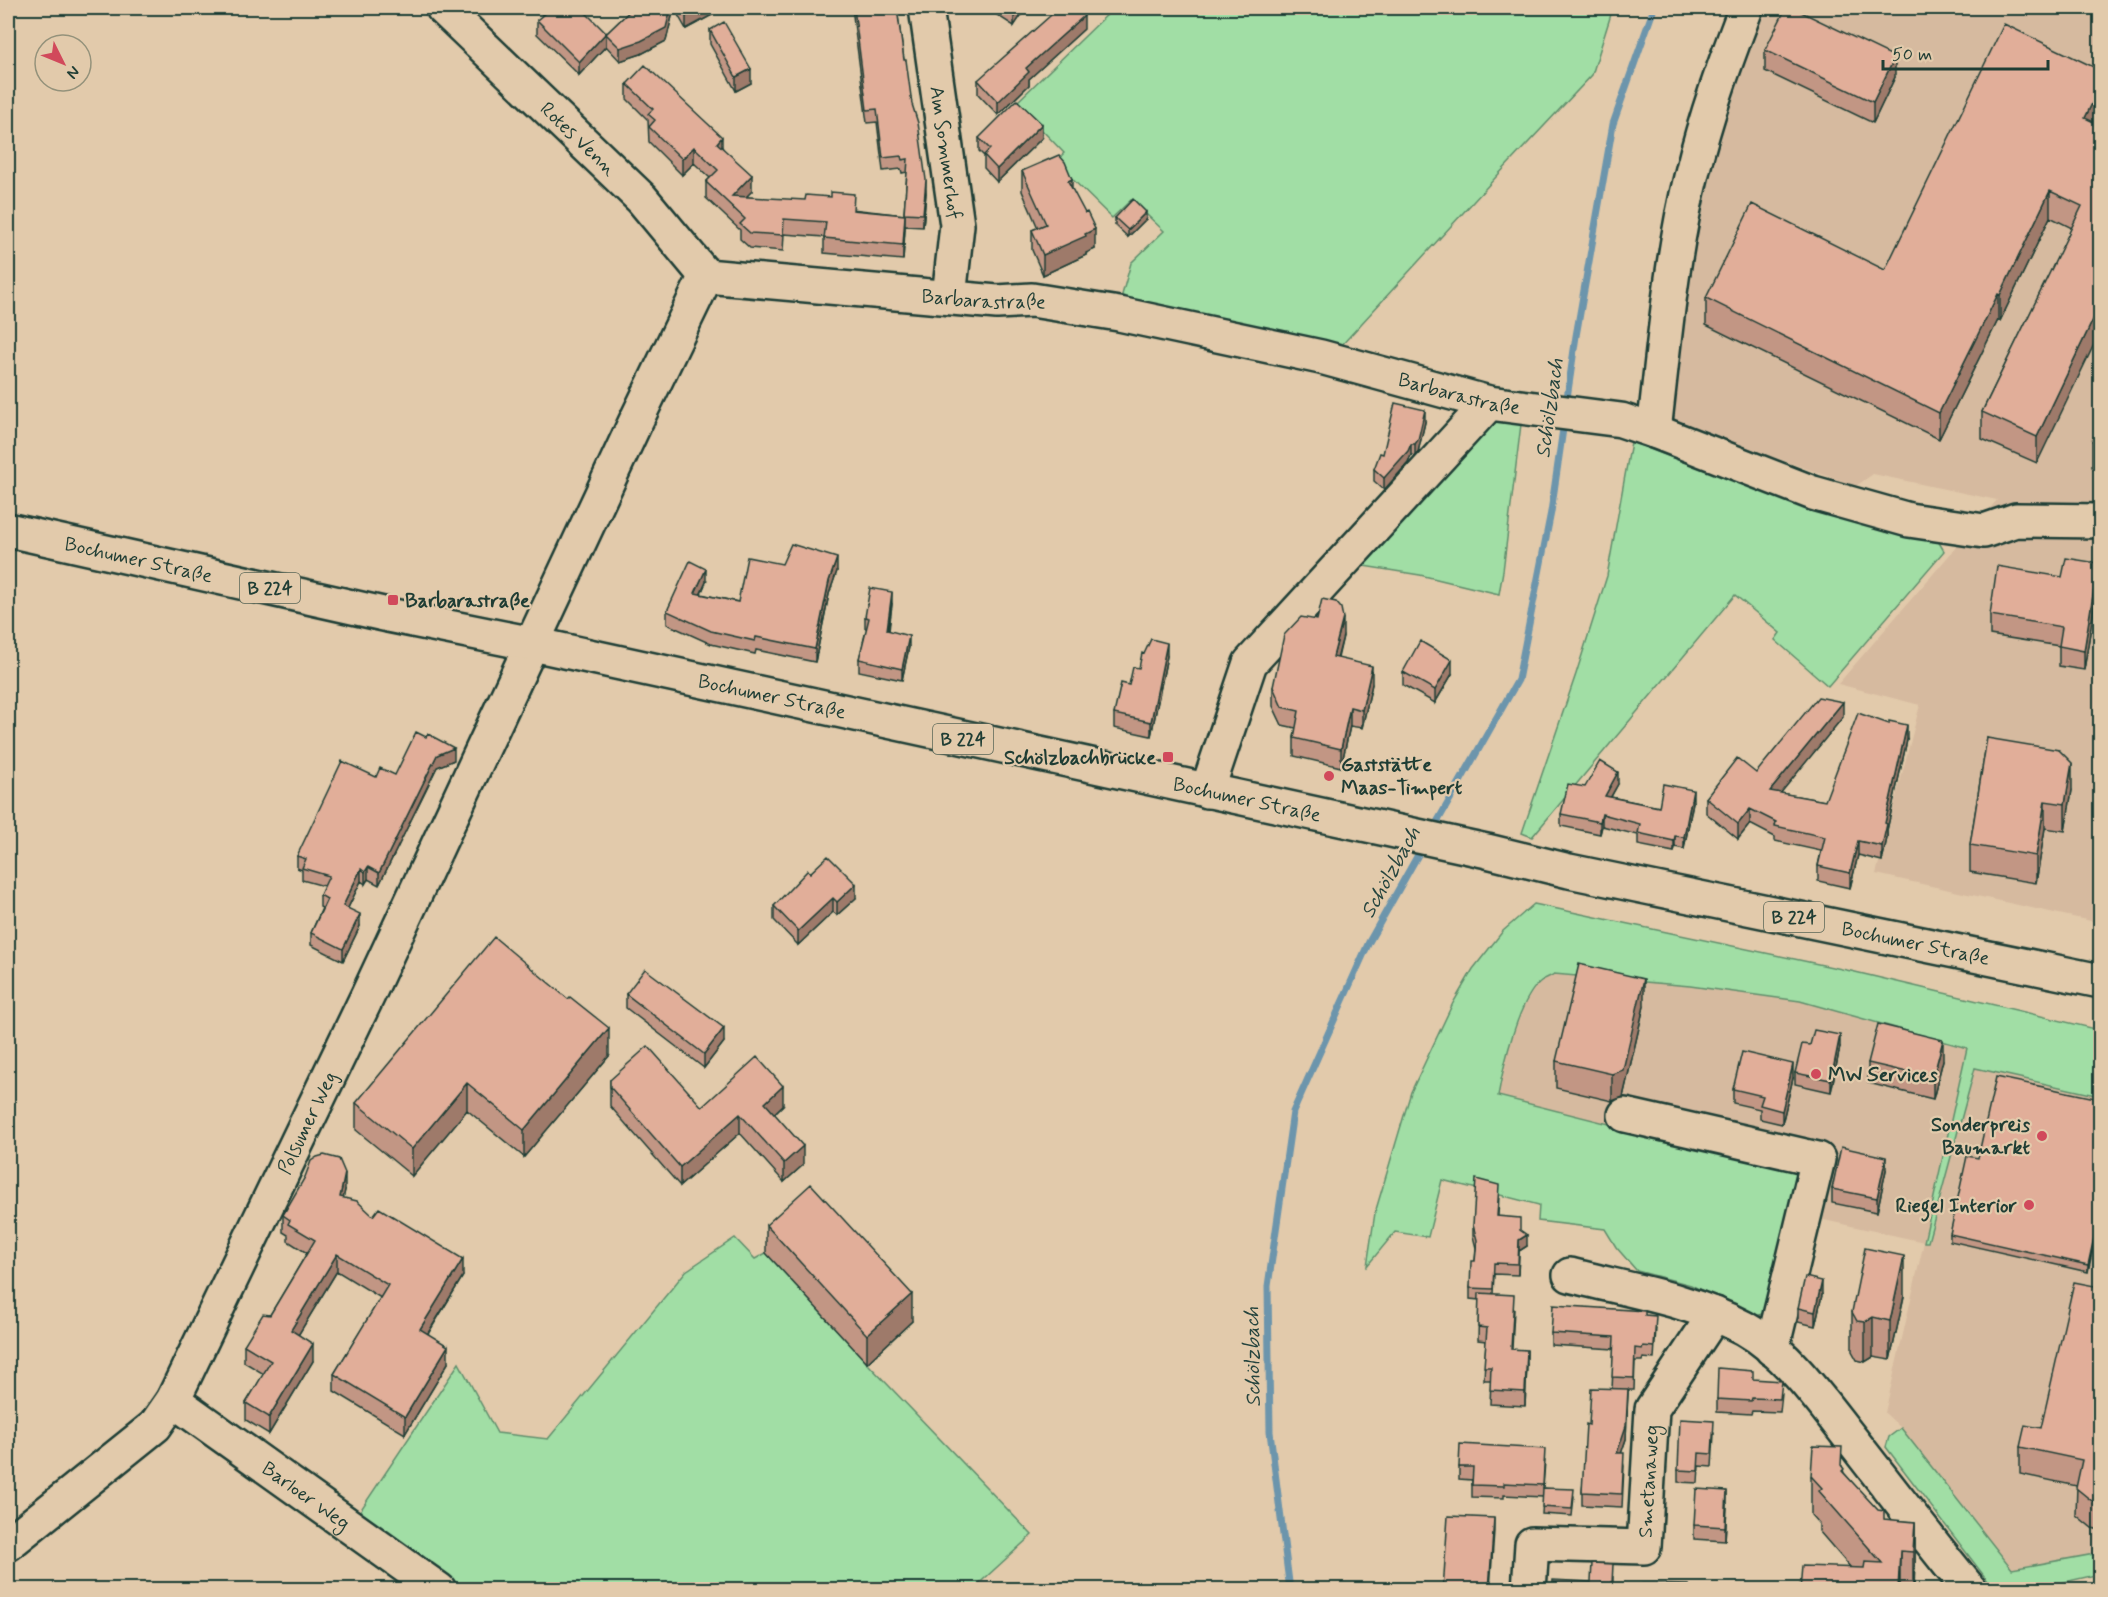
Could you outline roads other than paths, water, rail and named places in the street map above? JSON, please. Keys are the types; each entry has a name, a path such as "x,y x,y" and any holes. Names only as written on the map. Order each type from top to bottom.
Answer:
{"street":[{"name":"Rotes Venn","path":"443,8 642,199 706,276"},
{"name":"Am Sommerhof","path":"926,8 957,225 949,297"},
{"path":"1654,431 1676,250 1691,174 1711,100 1746,8"},
{"name":"Barbarastraße","path":"706,276 997,302 1032,300 1119,314 1321,357 1489,403 1621,420 1813,493 1910,520 1984,531 2016,520 2100,521"},
{"path":"533,644 706,276"},
{"path":"1207,791 1250,663 1489,403"},
{"name":"Bochumer Straße","path":"8,530 388,615 533,644 1487,851 1569,871 2100,981"},
{"name":"Polsumer Weg","path":"8,1544 155,1426 173,1400 368,996 533,644"},
{"path":"1625,1114 1818,1159 1772,1349"},
{"path":"1570,1275 1678,1301 1715,1314 1746,1330 1772,1349 1806,1383 1970,1590"},
{"name":"Smetanaweg","path":"1529,1590 1532,1544 1644,1547 1652,1409 1715,1314"},
{"name":"Barloer Weg","path":"173,1400 440,1590"}],"waterway":[{"name":"Schölzbach","path":"1566,405 1613,124 1654,8"},
{"name":"Schölzbach","path":"1432,831 1518,680 1551,512 1564,422"},
{"name":"Schölzbach","path":"1290,1590 1270,1432 1268,1286 1293,1112 1369,942 1423,846"}],"place":[{"name":"Barbarastraße","path":"393,600"},
{"name":"Schölzbachbrücke","path":"1168,757"},
{"name":"Gaststätte Maas-Timpert","path":"1329,776"},
{"name":"MW Services","path":"1816,1074"},
{"name":"Sonderpreis Baumarkt","path":"2042,1136"},
{"name":"Riegel Interior","path":"2029,1205"}]}
